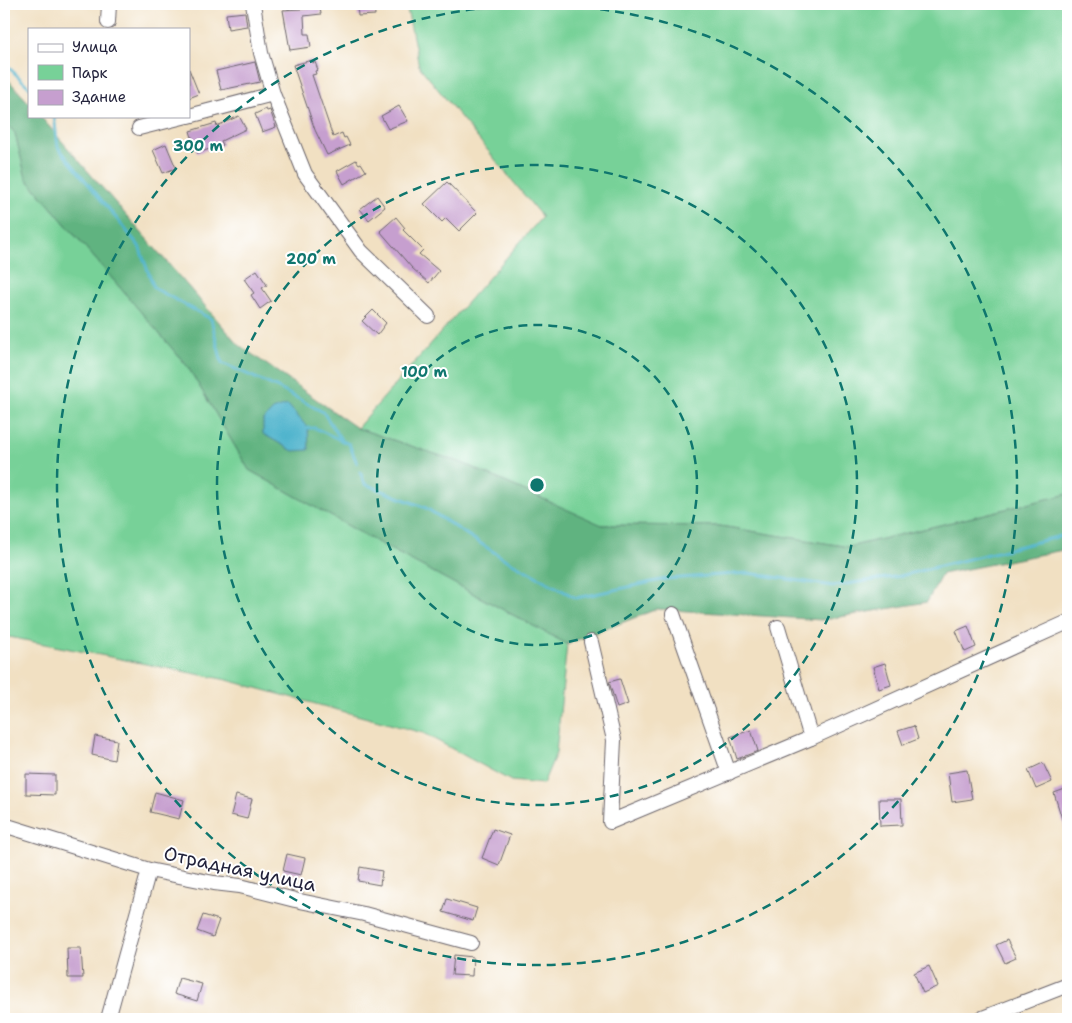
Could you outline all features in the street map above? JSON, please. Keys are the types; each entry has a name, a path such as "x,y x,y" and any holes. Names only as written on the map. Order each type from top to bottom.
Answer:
{"street":[{"path":"108,22 109,4"},
{"path":"253,4 261,53 273,94 305,174 361,252 428,316"},
{"path":"190,115 273,94"},
{"path":"139,128 180,118"},
{"path":"673,614 730,773"},
{"path":"591,642 614,740 610,822 811,738 1068,622"},
{"path":"778,627 811,738"},
{"name":"Отрадная улица","path":"4,826 150,870 214,883 240,886 295,900 364,914 472,943"},
{"path":"108,1019 150,870"},
{"path":"980,1019 1068,986"}],"green space":[{"path":"406,4 1068,4 1068,494 849,547 720,526 601,525 462,463 357,428 542,217 419,66"},
{"path":"4,75 28,102 28,118 42,118 239,345 357,428 462,463 602,525 720,526 849,547 1068,494 1068,549 942,574 927,602 822,620 657,609 567,644 377,542 249,470 188,367 26,178 15,133 4,121"},
{"path":"4,121 15,133 26,178 188,367 249,470 377,542 567,644 556,753 543,784 511,781 423,733 227,680 4,636"}],"water":[{"path":"288,405 308,428 309,450 293,451 263,434 263,420 274,409"}],"building":[{"path":"357,4 374,4 375,15 358,16"},
{"path":"320,8 321,14 304,16 305,34 309,34 311,47 290,50 283,10"},
{"path":"245,12 247,26 228,29 226,14"},
{"path":"312,60 313,63 315,62 318,70 315,71 316,74 312,75 333,137 342,133 350,145 327,155 315,130 293,65"},
{"path":"255,62 260,82 221,90 216,71"},
{"path":"190,72 199,94 190,98"},
{"path":"399,106 408,121 388,129 381,116"},
{"path":"266,109 267,111 270,110 276,127 262,132 255,114"},
{"path":"239,116 246,129 221,141 223,145 197,153 190,131 216,123 217,126"},
{"path":"166,144 176,168 163,173 153,150"},
{"path":"356,160 359,164 361,163 366,171 344,184 337,171"},
{"path":"447,182 477,213 459,231 446,218 442,222 424,204"},
{"path":"377,196 385,207 369,220 360,209"},
{"path":"396,217 405,228 403,230 423,250 419,254 439,271 429,283 412,268 380,231"},
{"path":"257,270 267,285 262,288 271,301 260,309 251,295 254,293 244,279"},
{"path":"373,310 386,323 377,335 362,321"},
{"path":"968,626 976,647 965,652 956,631"},
{"path":"885,663 891,685 879,689 873,667"},
{"path":"620,679 628,704 617,708 609,682"},
{"path":"914,726 918,739 903,745 898,731"},
{"path":"751,730 758,751 737,759 730,737"},
{"path":"95,736 117,740 114,760 92,755"},
{"path":"1043,763 1052,782 1036,789 1028,770"},
{"path":"967,770 972,799 952,802 948,773"},
{"path":"26,774 55,775 55,795 26,794"},
{"path":"1068,788 1068,832 1066,832 1054,793"},
{"path":"155,792 184,800 179,819 150,812"},
{"path":"236,795 252,799 247,819 231,815"},
{"path":"879,799 901,799 902,825 880,826"},
{"path":"493,829 510,835 499,865 482,858"},
{"path":"287,854 305,858 301,875 283,871"},
{"path":"360,867 382,871 380,885 358,881"},
{"path":"447,899 477,908 473,921 443,912"},
{"path":"203,915 219,920 213,937 197,931"},
{"path":"1007,940 1016,958 1005,963 996,945"},
{"path":"67,948 81,948 83,978 68,978"},
{"path":"454,955 473,957 472,976 452,975"},
{"path":"929,966 938,986 923,993 914,973"},
{"path":"179,978 202,984 197,1001 174,994"}],"waterway":[{"path":"4,63 28,86"},
{"path":"54,118 58,147 139,246 154,288 211,319 222,363 276,387 323,412 342,441"},
{"path":"308,428 315,428 349,444 357,463"},
{"path":"360,472 365,484 426,508 503,558 576,598 666,579 748,573 833,586 900,576 1061,536 1068,542"}]}
